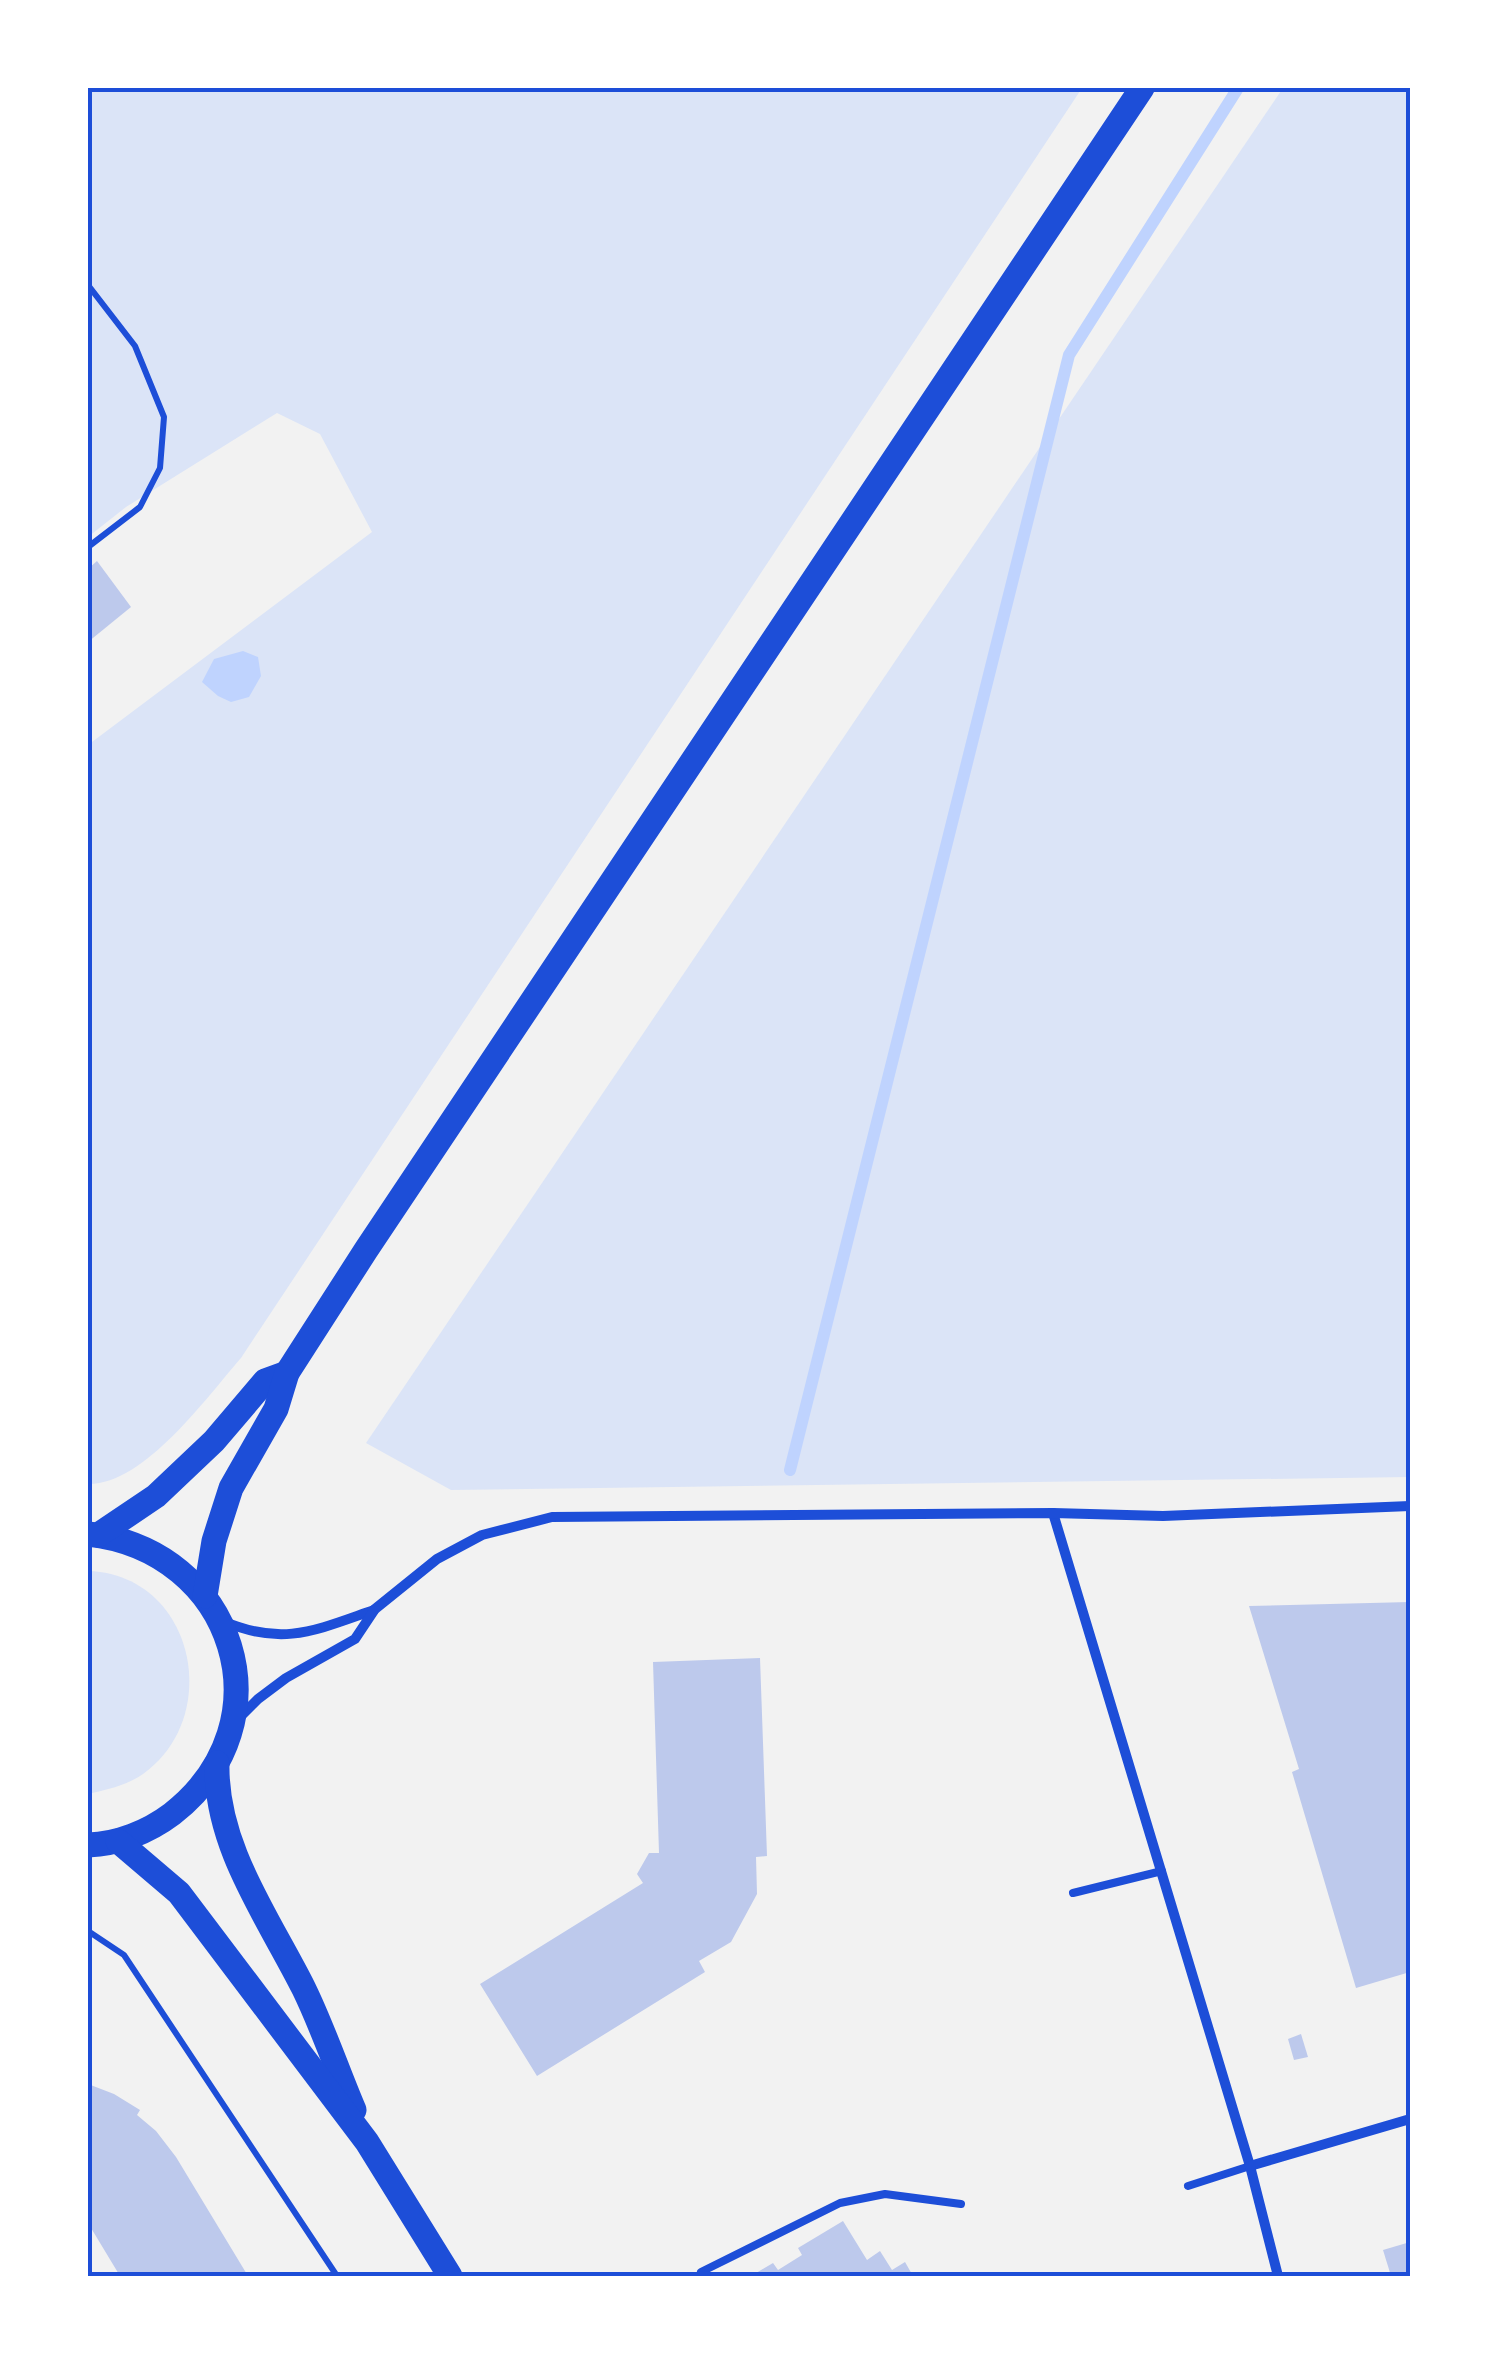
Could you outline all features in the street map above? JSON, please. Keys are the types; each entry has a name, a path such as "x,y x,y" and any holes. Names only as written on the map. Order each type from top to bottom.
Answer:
{"main road":[{"path":"205,1596 214,1540 230,1488 276,1409 287,1374 1142,88"},
{"path":"93,1535 156,1496 214,1441 265,1381 287,1374"},
{"path":"88,1845 118,1841 158,1824 192,1798 218,1762 232,1725 234,1666 220,1620 187,1575 138,1544 93,1535"},
{"path":"218,1762 217,1792 226,1832 306,1993 367,2142"},
{"path":"118,1841 179,1893 367,2142 450,2276"}],"street":[{"path":"232,1725 258,1698 286,1678 354,1639 375,1610 437,1559 482,1535 552,1517 1054,1513 1164,1516 1410,1506"},
{"path":"1054,1513 1250,2166 1278,2276"},
{"path":"220,1620 251,1633 281,1636 323,1628 375,1610"},
{"path":"1250,2166 1410,2119"}],"lane":[{"path":"1072,1893 1162,1871"},
{"path":"1188,2186 1250,2166"},
{"path":"701,2272 840,2203 885,2194 961,2204"}],"path":[{"path":"88,285 136,346 164,417 160,468 140,507 88,547"},
{"path":"88,1931 124,1955 337,2276"}],"shaded area":[{"path":"88,88 1082,88 241,1358 192,1416 152,1455 109,1481 88,1484 88,745 372,532 320,434 277,413 126,507 88,537"},
{"path":"1283,88 1410,88 1410,1477 451,1490 366,1443"},
{"path":"88,1571 124,1578 152,1596 173,1621 186,1652 189,1685 184,1718 168,1748 137,1778 92,1793 88,1793"}],"water":[{"path":"243,651 258,657 261,676 249,697 231,702 202,682 214,659"}],"building":[{"path":"97,561 131,607 88,642 88,569"},
{"path":"1410,1602 1410,1972 1356,1988 1292,1772 1299,1769 1249,1606"},
{"path":"760,1658 767,1856 756,1857 757,1894 731,1942 699,1961 705,1972 537,2076 480,1984 643,1883 637,1874 649,1853 659,1853 653,1662"},
{"path":"1301,2034 1308,2057 1294,2060 1288,2039"},
{"path":"88,2084 140,2110 137,2115 156,2131 176,2157 248,2276 120,2276 88,2223"},
{"path":"843,2221 867,2260 880,2251 892,2270 905,2262 913,2276 751,2276 773,2263 778,2270 802,2255 798,2248"},
{"path":"1410,2242 1410,2276 1391,2276 1383,2250"}],"waterway":[{"path":"790,1470 1069,355 1238,88"}]}
